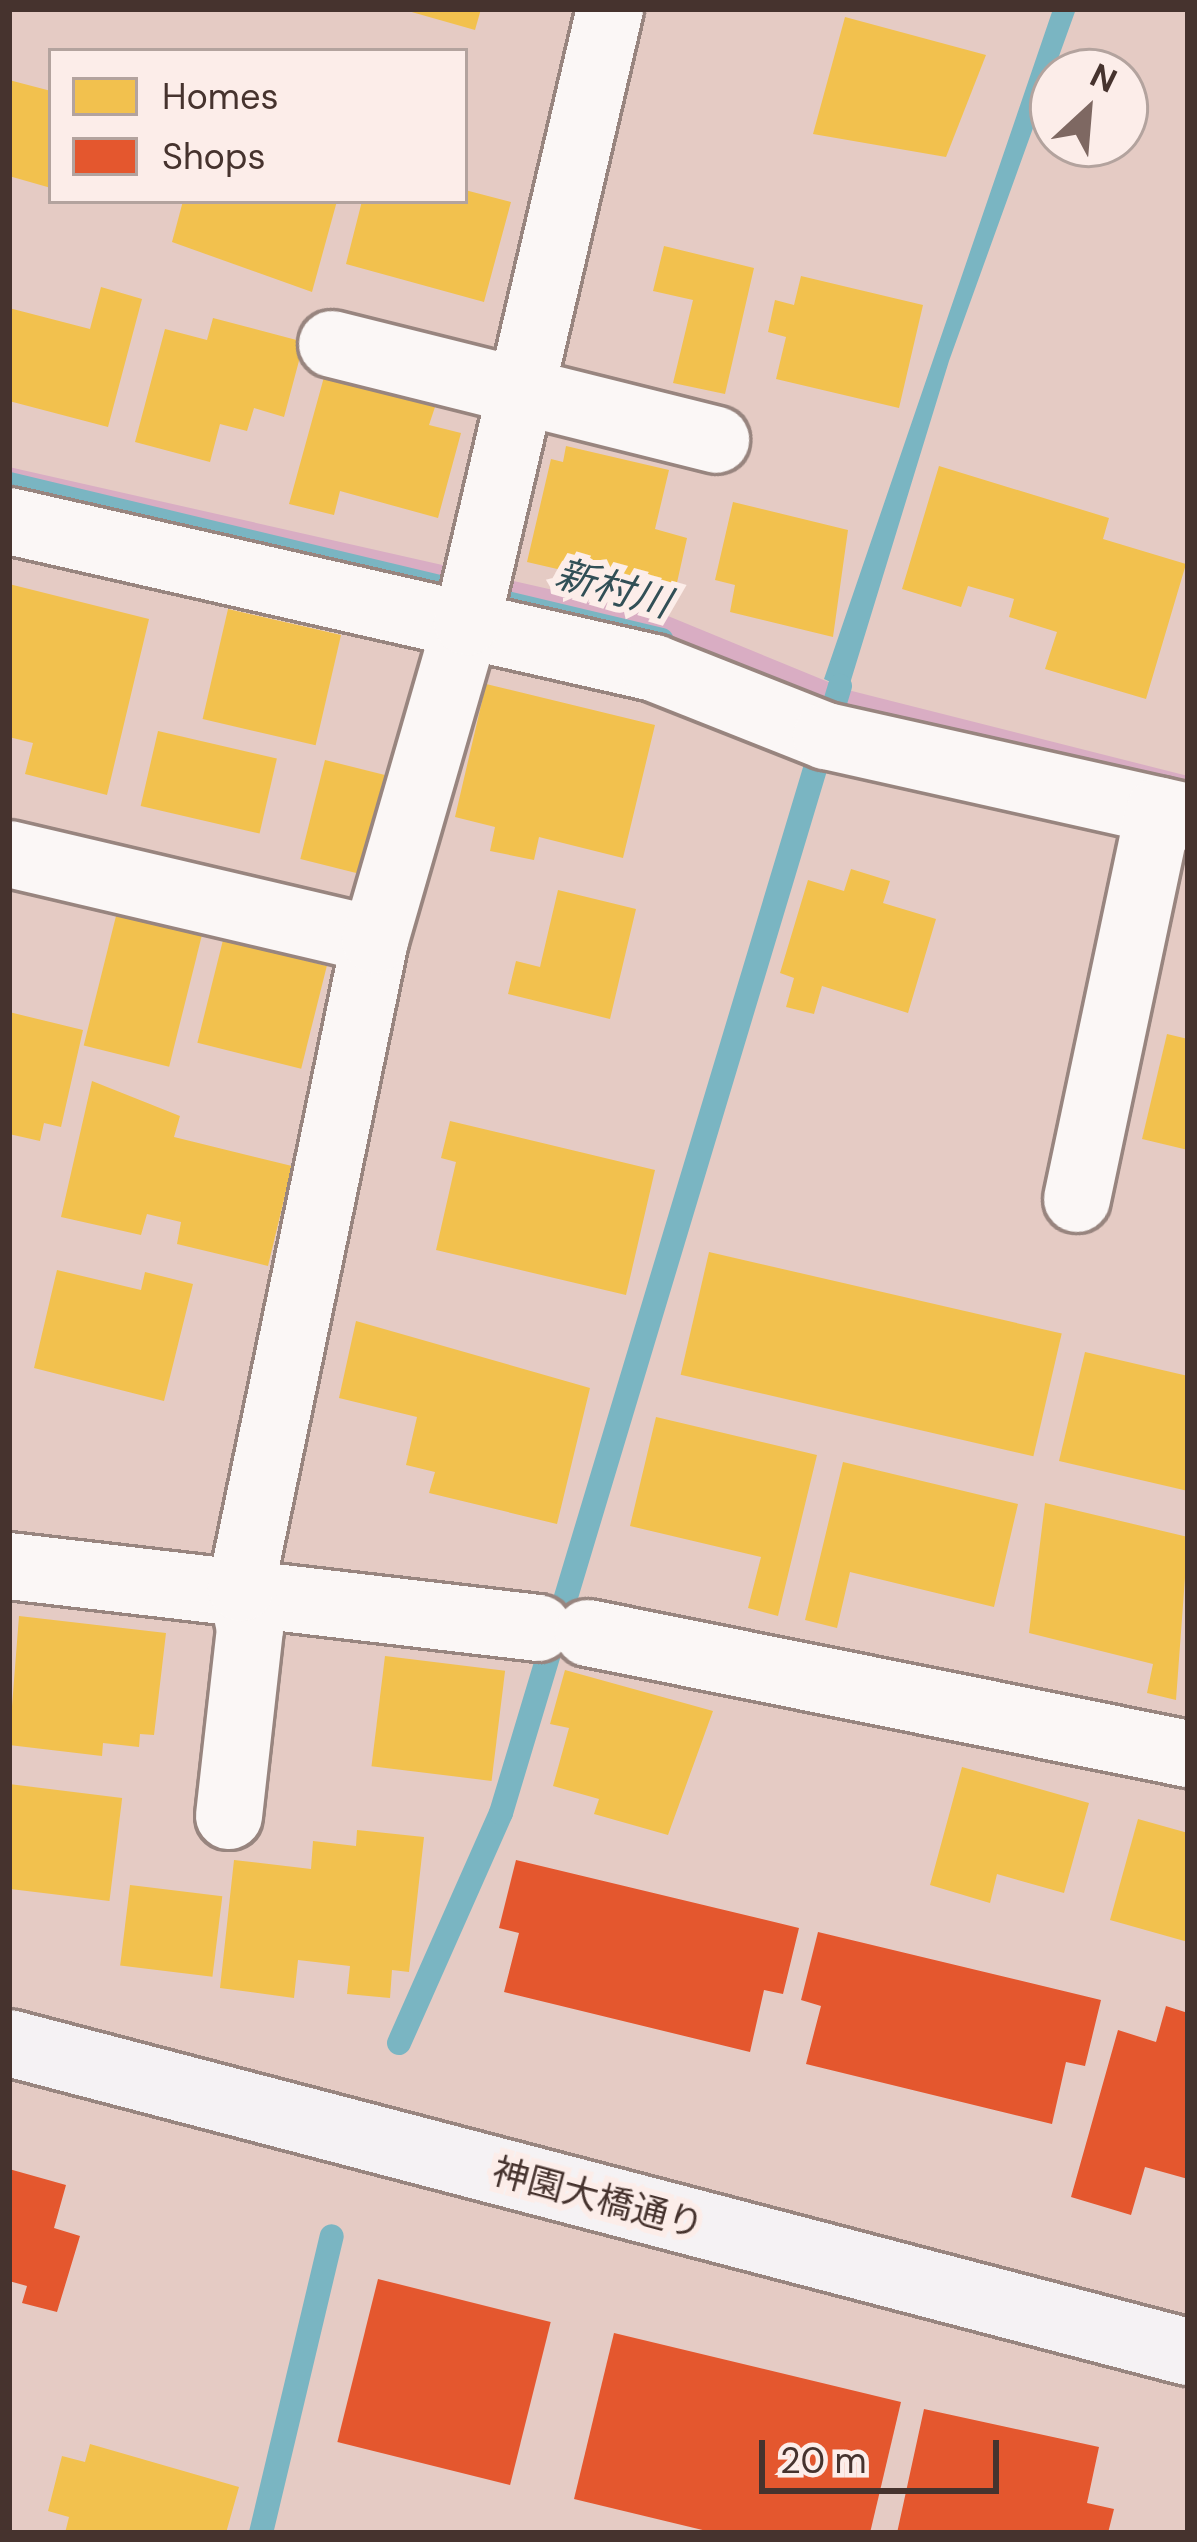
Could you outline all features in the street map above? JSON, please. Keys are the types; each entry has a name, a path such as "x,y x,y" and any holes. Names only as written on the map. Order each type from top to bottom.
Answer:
{"street":[{"path":"229,1816 250,1629 241,1588 375,940 467,622 610,9"},
{"path":"332,344 716,440"},
{"path":"9,521 654,668 826,736 1174,814 1077,1199"},
{"path":"9,854 375,940"},
{"path":"9,1566 241,1588 563,1630 1188,1754"},
{"name":"神園大橋通り","path":"9,2043 1188,2352"}],"shaded area":[{"path":"9,467 668,616 848,690 1188,776 1188,803 9,502"}],"water":[{"path":"1053,9 1076,9 1062,48 1040,48"},
{"path":"1029,79 1029,139 949,361 848,690 824,679"}],"building: Homes":[{"path":"401,9 481,9 475,30"},
{"path":"845,17 986,55 946,157 813,134"},
{"path":"9,80 48,90 48,187 9,176"},
{"path":"468,191 511,202 484,302 346,264 361,204 468,204"},
{"path":"182,204 336,204 312,292 172,242"},
{"path":"664,246 754,268 725,394 673,383 693,300 653,291"},
{"path":"801,276 923,305 899,408 776,379 786,337 768,332 775,300 794,305"},
{"path":"101,287 142,299 108,427 9,401 9,308 90,329"},
{"path":"213,318 304,342 284,417 254,408 247,431 220,424 210,462 135,442 165,329 207,340"},
{"path":"324,377 435,407 429,425 461,433 438,518 340,491 334,515 289,504"},
{"path":"566,446 669,470 655,529 687,538 674,596 527,562 551,459 563,462"},
{"path":"939,466 1109,518 1103,539 1186,564 1146,699 1045,669 1057,632 1009,617 1014,599 968,586 961,607 902,589"},
{"path":"733,502 848,530 833,637 730,612 735,585 715,580"},
{"path":"9,584 149,619 107,795 25,774 33,743 9,737"},
{"path":"228,609 341,635 316,745 203,719"},
{"path":"486,684 655,725 623,858 539,837 534,860 490,851 495,827 455,817"},
{"path":"158,731 277,758 260,833 141,806"},
{"path":"325,760 393,777 368,876 300,859"},
{"path":"851,869 890,881 883,903 936,919 908,1013 822,986 814,1014 786,1007 794,978 780,973 808,880 844,891"},
{"path":"558,890 636,909 610,1019 508,994 516,961 540,967"},
{"path":"120,900 205,921 169,1067 84,1046"},
{"path":"223,940 327,966 301,1069 197,1043"},
{"path":"9,1012 83,1030 61,1127 44,1123 40,1141 9,1134"},
{"path":"1167,1034 1188,1039 1188,1150 1142,1139"},
{"path":"92,1081 180,1116 174,1137 292,1166 268,1266 177,1244 181,1222 147,1214 141,1235 61,1217"},
{"path":"450,1121 655,1170 626,1295 436,1250 456,1162 441,1158"},
{"path":"709,1252 1062,1333 1033,1456 681,1375"},
{"path":"57,1270 141,1290 145,1272 193,1284 164,1401 34,1368"},
{"path":"356,1321 590,1388 557,1524 429,1493 435,1472 406,1465 417,1417 339,1398"},
{"path":"1085,1352 1188,1376 1188,1491 1059,1461"},
{"path":"656,1417 817,1455 778,1616 748,1608 761,1557 630,1526"},
{"path":"843,1462 1018,1504 994,1607 850,1572 837,1628 805,1620"},
{"path":"1045,1503 1188,1537 1176,1700 1147,1693 1153,1664 1029,1633"},
{"path":"19,1616 166,1633 154,1735 140,1734 139,1747 103,1743 102,1756 9,1745"},
{"path":"385,1656 505,1671 492,1781 371,1766"},
{"path":"565,1670 713,1711 668,1835 594,1814 599,1799 553,1786 569,1728 550,1724"},
{"path":"962,1767 1089,1803 1064,1893 997,1874 990,1903 930,1885"},
{"path":"9,1784 122,1798 109,1901 9,1889"},
{"path":"1138,1819 1188,1833 1188,1942 1110,1920"},
{"path":"357,1830 424,1837 409,1972 392,1970 390,1998 347,1994 350,1966 298,1960 294,1998 220,1988 234,1860 311,1869 313,1841 356,1846"},
{"path":"130,1885 222,1896 212,1977 120,1965"},
{"path":"90,2444 239,2487 226,2533 65,2533 69,2517 48,2511 62,2456 85,2462"}],"building: Shops":[{"path":"516,1860 799,1928 783,1994 764,1990 750,2052 504,1992 519,1933 499,1928"},
{"path":"818,1932 1101,2000 1085,2066 1066,2062 1052,2124 806,2064 821,2006 801,2000"},
{"path":"1166,2006 1188,2013 1188,2179 1145,2167 1131,2215 1071,2197 1118,2030 1156,2042"},
{"path":"9,2169 66,2185 54,2228 80,2236 57,2312 22,2303 27,2286 9,2281"},
{"path":"378,2279 551,2322 510,2485 337,2442"},
{"path":"614,2333 901,2402 870,2533 715,2533 574,2499"},
{"path":"924,2409 1099,2447 1087,2503 1114,2509 1108,2533 897,2533"}],"waterway":[{"name":"新村川","path":"9,484 662,640"},
{"path":"399,2043 501,1813 840,686"},
{"path":"261,2533 332,2236"}]}
